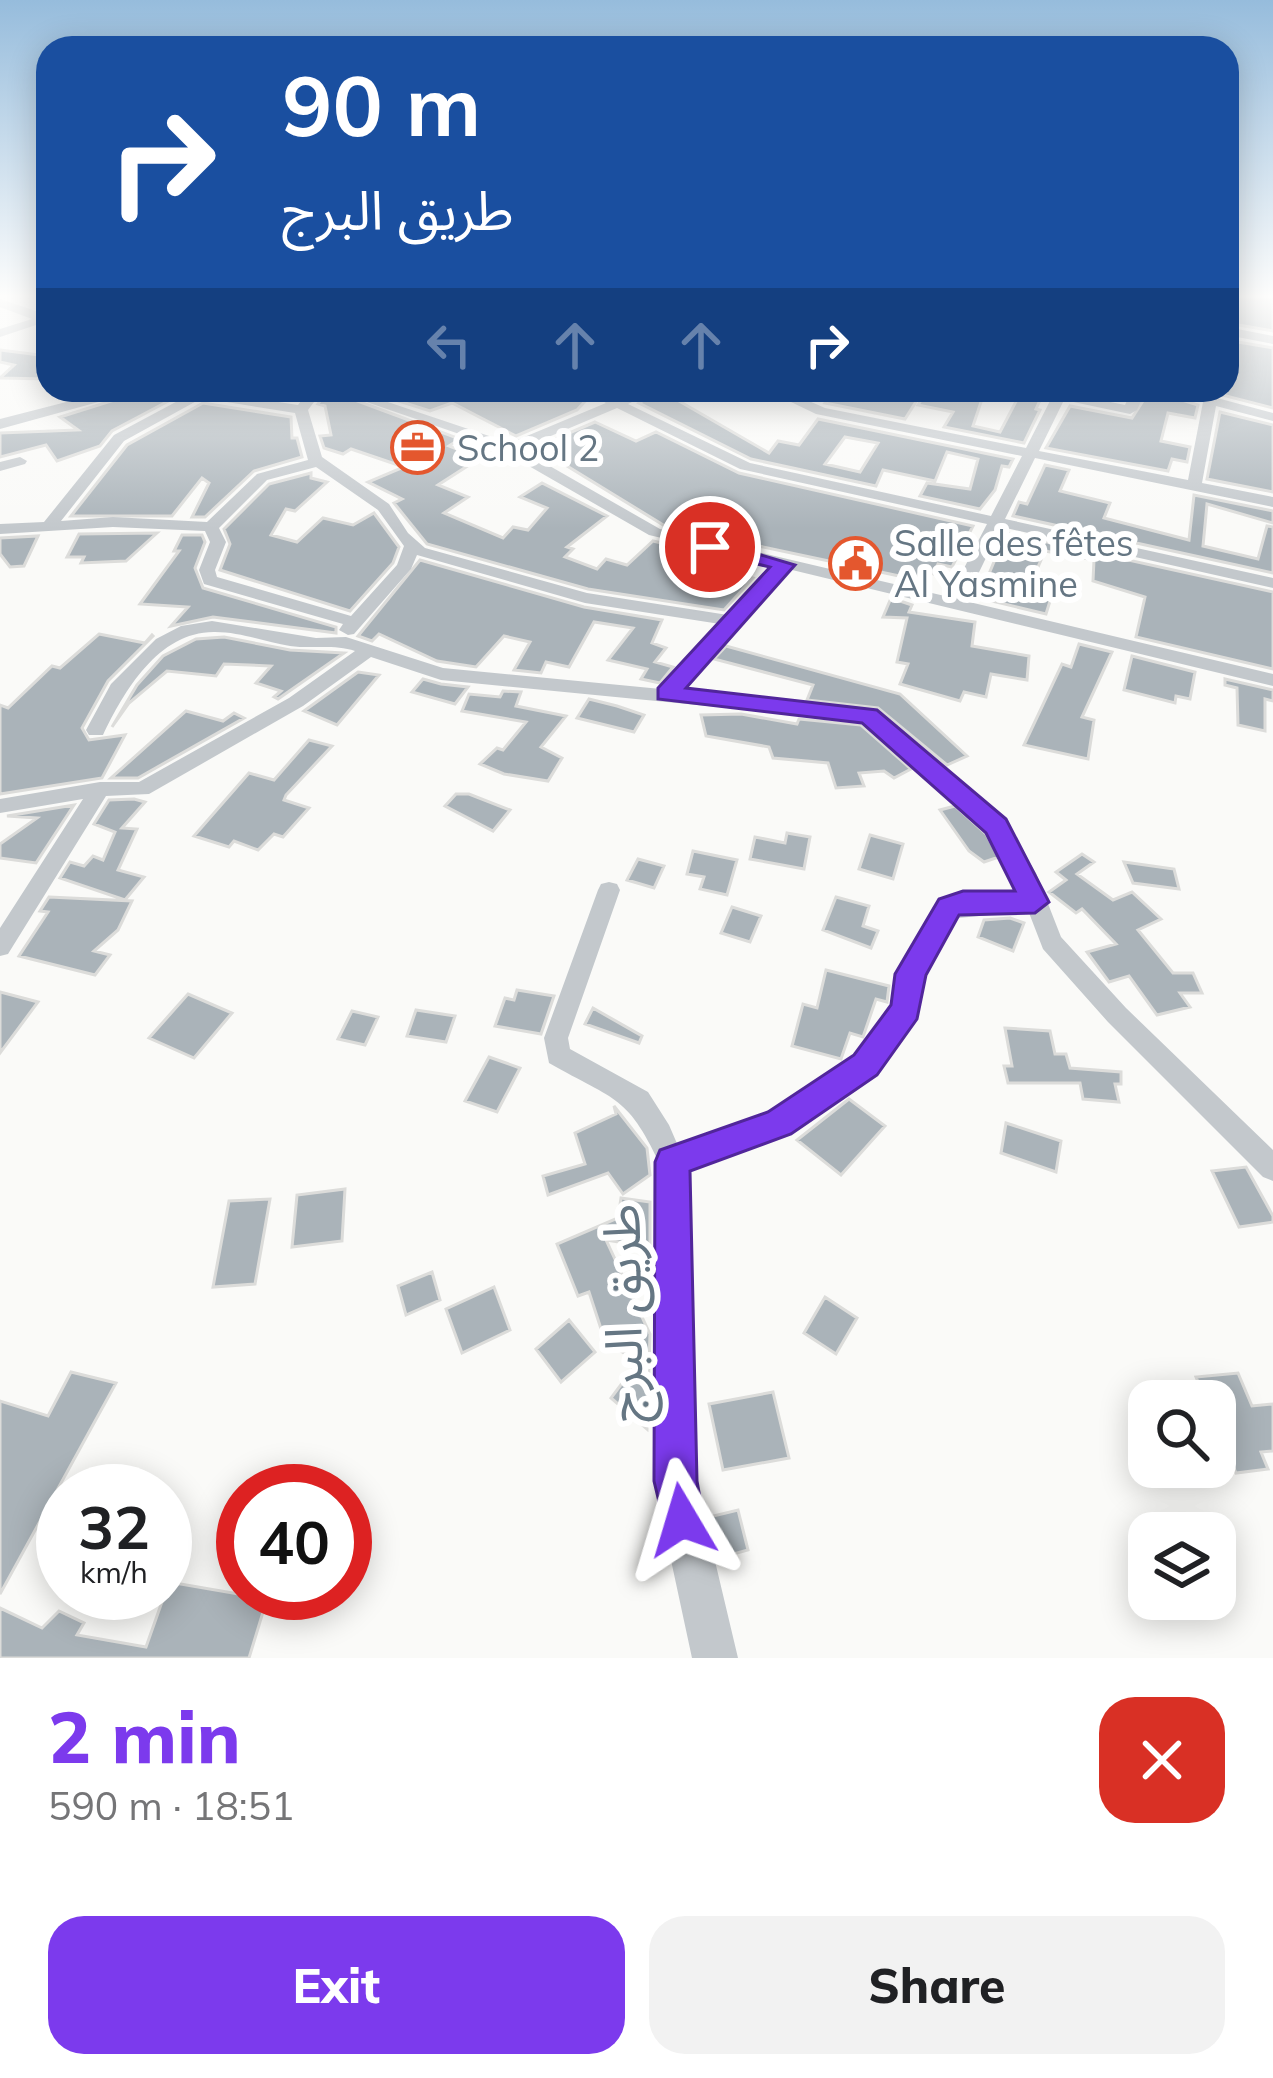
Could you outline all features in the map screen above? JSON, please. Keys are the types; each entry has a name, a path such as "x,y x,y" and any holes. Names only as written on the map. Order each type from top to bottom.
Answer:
{"street":[{"path":"0,424 86,402"},
{"path":"51,523 118,438 185,402"},
{"path":"246,402 301,410"},
{"path":"307,402 301,410 307,444 317,461 384,507 412,547 585,598 733,621"},
{"path":"373,402 508,449 646,529 1273,680"},
{"path":"612,402 728,461 1273,583"},
{"path":"508,449 621,402"},
{"path":"800,402 821,411 1273,502"},
{"path":"954,605 1055,402"},
{"path":"1099,402 1130,410 1134,402"},
{"path":"1194,486 1210,402"},
{"path":"1231,402 1273,417"},
{"path":"0,467 20,461"},
{"path":"0,529 51,523 211,527 236,506 248,486 317,461"},
{"path":"211,527 218,542 207,570 210,580 354,622"},
{"path":"354,622 398,575 412,547"},
{"path":"667,694 784,565"},
{"path":"354,622 357,646"},
{"path":"96,730 111,698 162,640 178,629 200,625 325,646 357,646 441,674 868,716 997,826 1051,941 1273,1168"},
{"path":"0,806 100,789 142,789 296,702 357,646"},
{"path":"0,947 100,789"},
{"path":"609,890 556,1037 558,1055 628,1087 648,1105 672,1162"},
{"name":"طريق البرج","path":"715,1658 697,1596 676,1481 672,1162 779,1124 866,1065 906,1009 911,974 949,907 963,902 1035,902"}],"building":[{"path":"4,374 36,374 36,379 0,378"},
{"path":"1239,374 1273,374 1273,408 1239,399"},
{"path":"108,402 167,402 112,431 100,446 57,461 46,445 0,457 0,433 78,430 60,417"},
{"path":"360,402 460,439 449,446 480,458 438,485 468,497 444,513 503,538 513,527 528,530 547,508 520,497 542,483 607,516 567,547 573,549 565,557 597,569 606,559 627,565 653,541 720,557 713,567 753,578 724,610 588,589 427,544 394,503 402,499 368,482 404,467 351,449 343,454 324,448 320,436 331,435 325,406 318,404"},
{"path":"402,402 584,402 577,410 516,436 452,403 430,411"},
{"path":"681,402 769,453 778,441 799,445 818,419 1013,459 1009,467 1002,466 995,490 980,509 920,496 927,483 970,489 978,459 947,452 935,481 883,470 876,486 751,459 639,403","holes":["845,437 878,443 860,472 825,464"]},
{"path":"826,402 916,402 905,419"},
{"path":"981,402 973,426 1000,432 1016,402 1039,402 1036,409 1040,410 1024,443 944,427 953,412 918,405"},
{"path":"1142,402 1198,405 1195,418 1168,413 1161,441 1190,447 1187,462 1172,459 1168,471 1046,448 1070,406 1132,418"},
{"path":"203,403 291,417 292,438 297,438 302,457 254,471 205,517 192,517 209,483 202,478 172,516 71,516 127,445"},
{"path":"1220,412 1273,425 1273,492 1207,479"},
{"path":"595,422 636,441 656,432 739,473 973,526 952,567 938,564 934,574 920,571 915,584 898,580 899,576 665,526 536,447"},
{"path":"1045,465 1069,470 1060,491 1110,503 1104,518 1189,540 1194,495 1273,511 1273,523 1207,504 1203,546 1258,559 1267,526 1273,527 1273,573 1013,516 1019,502 1027,504"},
{"path":"311,473 311,478 327,482 295,511 286,509 271,535 297,542 323,518 353,525 374,513 399,547 393,563 350,611 220,570 230,544 224,529 269,484"},
{"path":"157,533 126,561 81,563 84,557 67,557 79,534"},
{"path":"1006,533 1273,592 1273,669 1136,637 1145,597 1093,581 1094,560 1045,551 1031,583 1054,588 1046,614 979,598"},
{"path":"182,535 202,535 205,542 195,568 203,588 336,627 336,633 213,617 171,626 188,607 140,604 179,551 174,551"},
{"path":"38,536 24,566 10,567 0,554 0,538"},
{"path":"420,560 584,607 662,620 652,643 666,648 655,662 673,667 660,683 641,679 647,669 608,660 633,628 594,622 569,667 546,662 541,673 514,670 530,642 504,636 476,667 437,661 379,634 372,641 358,636"},
{"path":"891,598 912,605 909,612 975,622 972,646 1029,656 1027,680 991,674 986,697 964,692 960,701 900,684 908,664 897,662 907,618 883,617"},
{"path":"99,634 145,643 153,636 108,681 82,728 89,740 125,735 102,778 0,794 0,705 8,708 52,666 60,668"},
{"path":"224,637 290,650 344,653 278,699 274,697 281,691 256,683 271,666 224,664 216,676 167,671 129,703 112,727 137,685 163,656 196,639"},
{"path":"1079,644 1112,652 1082,717 1094,720 1088,759 1024,745 1062,664 1071,667"},
{"path":"726,646 900,694 967,756 947,765 878,708 807,700 813,685 714,659"},
{"path":"1132,656 1195,672 1190,699 1176,696 1175,703 1124,690"},
{"path":"358,672 379,675 337,725 304,711"},
{"path":"423,679 468,687 455,704 412,692"},
{"path":"1225,679 1273,690 1273,701 1265,699 1265,731 1238,725 1237,688 1225,685"},
{"path":"503,691 521,692 516,706 566,716 541,747 562,758 548,781 504,774 480,764 497,748 503,750 526,722 462,711 469,694 500,697"},
{"path":"589,699 644,715 634,732 577,718"},
{"path":"186,711 223,721 234,713 244,718 138,778 111,778"},
{"path":"741,714 797,724 799,719 861,725 911,769 894,778 884,771 859,773 864,786 836,788 828,763 773,758 769,747 706,736 701,715"},
{"path":"309,740 332,746 286,795 284,800 309,808 283,837 274,834 258,850 234,841 229,847 194,836 249,773 274,780"},
{"path":"456,794 469,794 510,810 493,831 445,806"},
{"path":"109,800 145,802 122,828 137,829 118,870 144,877 125,900 60,878 70,862 84,866 93,856 103,860 115,832 94,824"},
{"path":"74,805 36,863 0,858 0,844 37,818 7,816"},
{"path":"955,806 986,834 999,857 984,862 969,851 940,810"},
{"path":"787,833 810,837 804,869 750,859 755,837 785,843"},
{"path":"870,835 903,844 893,879 859,869"},
{"path":"693,851 737,860 727,895 700,889 704,877 687,874"},
{"path":"1082,854 1094,862 1077,874 1113,900 1132,892 1161,919 1138,930 1173,973 1193,973 1202,993 1180,993 1190,1007 1157,1015 1129,976 1109,982 1087,952 1116,944 1082,909 1076,913 1049,892 1066,880 1056,872"},
{"path":"638,859 664,866 654,888 627,880"},
{"path":"1124,862 1174,869 1179,889 1133,883"},
{"path":"49,897 132,901 118,930 94,951 110,955 95,975 19,956 48,912 40,911"},
{"path":"836,897 869,906 863,926 878,931 871,948 823,930"},
{"path":"732,907 761,916 750,942 721,933"},
{"path":"1010,918 1024,923 1013,951 978,937 984,920"},
{"path":"826,970 889,986 887,1002 876,999 863,1037 850,1033 841,1059 792,1046 803,1004 817,1008"},
{"path":"517,990 554,996 541,1034 495,1026 505,998 514,1000"},
{"path":"0,992 38,1002 0,1053"},
{"path":"188,994 232,1013 194,1058 149,1038"},
{"path":"593,1008 642,1036 639,1043 585,1024"},
{"path":"416,1010 455,1016 446,1042 407,1036"},
{"path":"352,1011 378,1017 365,1045 338,1039"},
{"path":"1005,1028 1050,1031 1055,1054 1066,1054 1070,1068 1121,1072 1121,1084 1115,1084 1119,1102 1083,1099 1080,1083 1008,1083 1004,1066 1012,1066"},
{"path":"489,1057 520,1068 497,1112 465,1101"},
{"path":"849,1099 885,1126 841,1175 797,1140"},
{"path":"614,1106 647,1148 650,1175 623,1194 608,1173 548,1195 543,1176 585,1164 575,1133 616,1114"},
{"path":"1006,1123 1061,1141 1056,1172 1001,1153"},
{"path":"1246,1167 1273,1222 1239,1227 1212,1171"},
{"path":"345,1189 342,1241 292,1247 297,1195"},
{"path":"621,1198 650,1202 650,1247 606,1240 650,1334 647,1429 611,1398 638,1362 605,1341 589,1292 578,1296 557,1244 618,1218"},
{"path":"270,1199 255,1284 213,1287 229,1201"},
{"path":"432,1272 440,1300 406,1315 398,1286"},
{"path":"494,1287 510,1330 462,1353 446,1309"},
{"path":"825,1297 857,1318 836,1354 804,1333"},
{"path":"569,1320 595,1352 561,1382 536,1349"},
{"path":"71,1372 116,1383 71,1464 36,1464 36,1529 0,1594 0,1401 48,1416"},
{"path":"1238,1373 1252,1406 1273,1404 1273,1451 1261,1452 1268,1469 1236,1473 1236,1380 1196,1377"},
{"path":"773,1392 789,1458 723,1470 709,1404"},
{"path":"738,1510 748,1550 719,1558 709,1517"},
{"path":"192,1586 216,1590 216,1620 261,1620 249,1658 0,1658 0,1608 42,1628 50,1620 78,1620 84,1623 77,1635 146,1647 156,1620 192,1620"}],"place":[{"name":"School 2","path":"418,448"},
{"name":"Salle des fêtes Al Yasmine","path":"855,564"}],"route":[{"path":"682,1520 676,1481 672,1162 779,1124 866,1065 892,1036 906,1009 911,974 926,940 949,907 963,902 1035,902 1025,873 997,826 943,785 868,716 667,694 784,565 710,547"}]}
